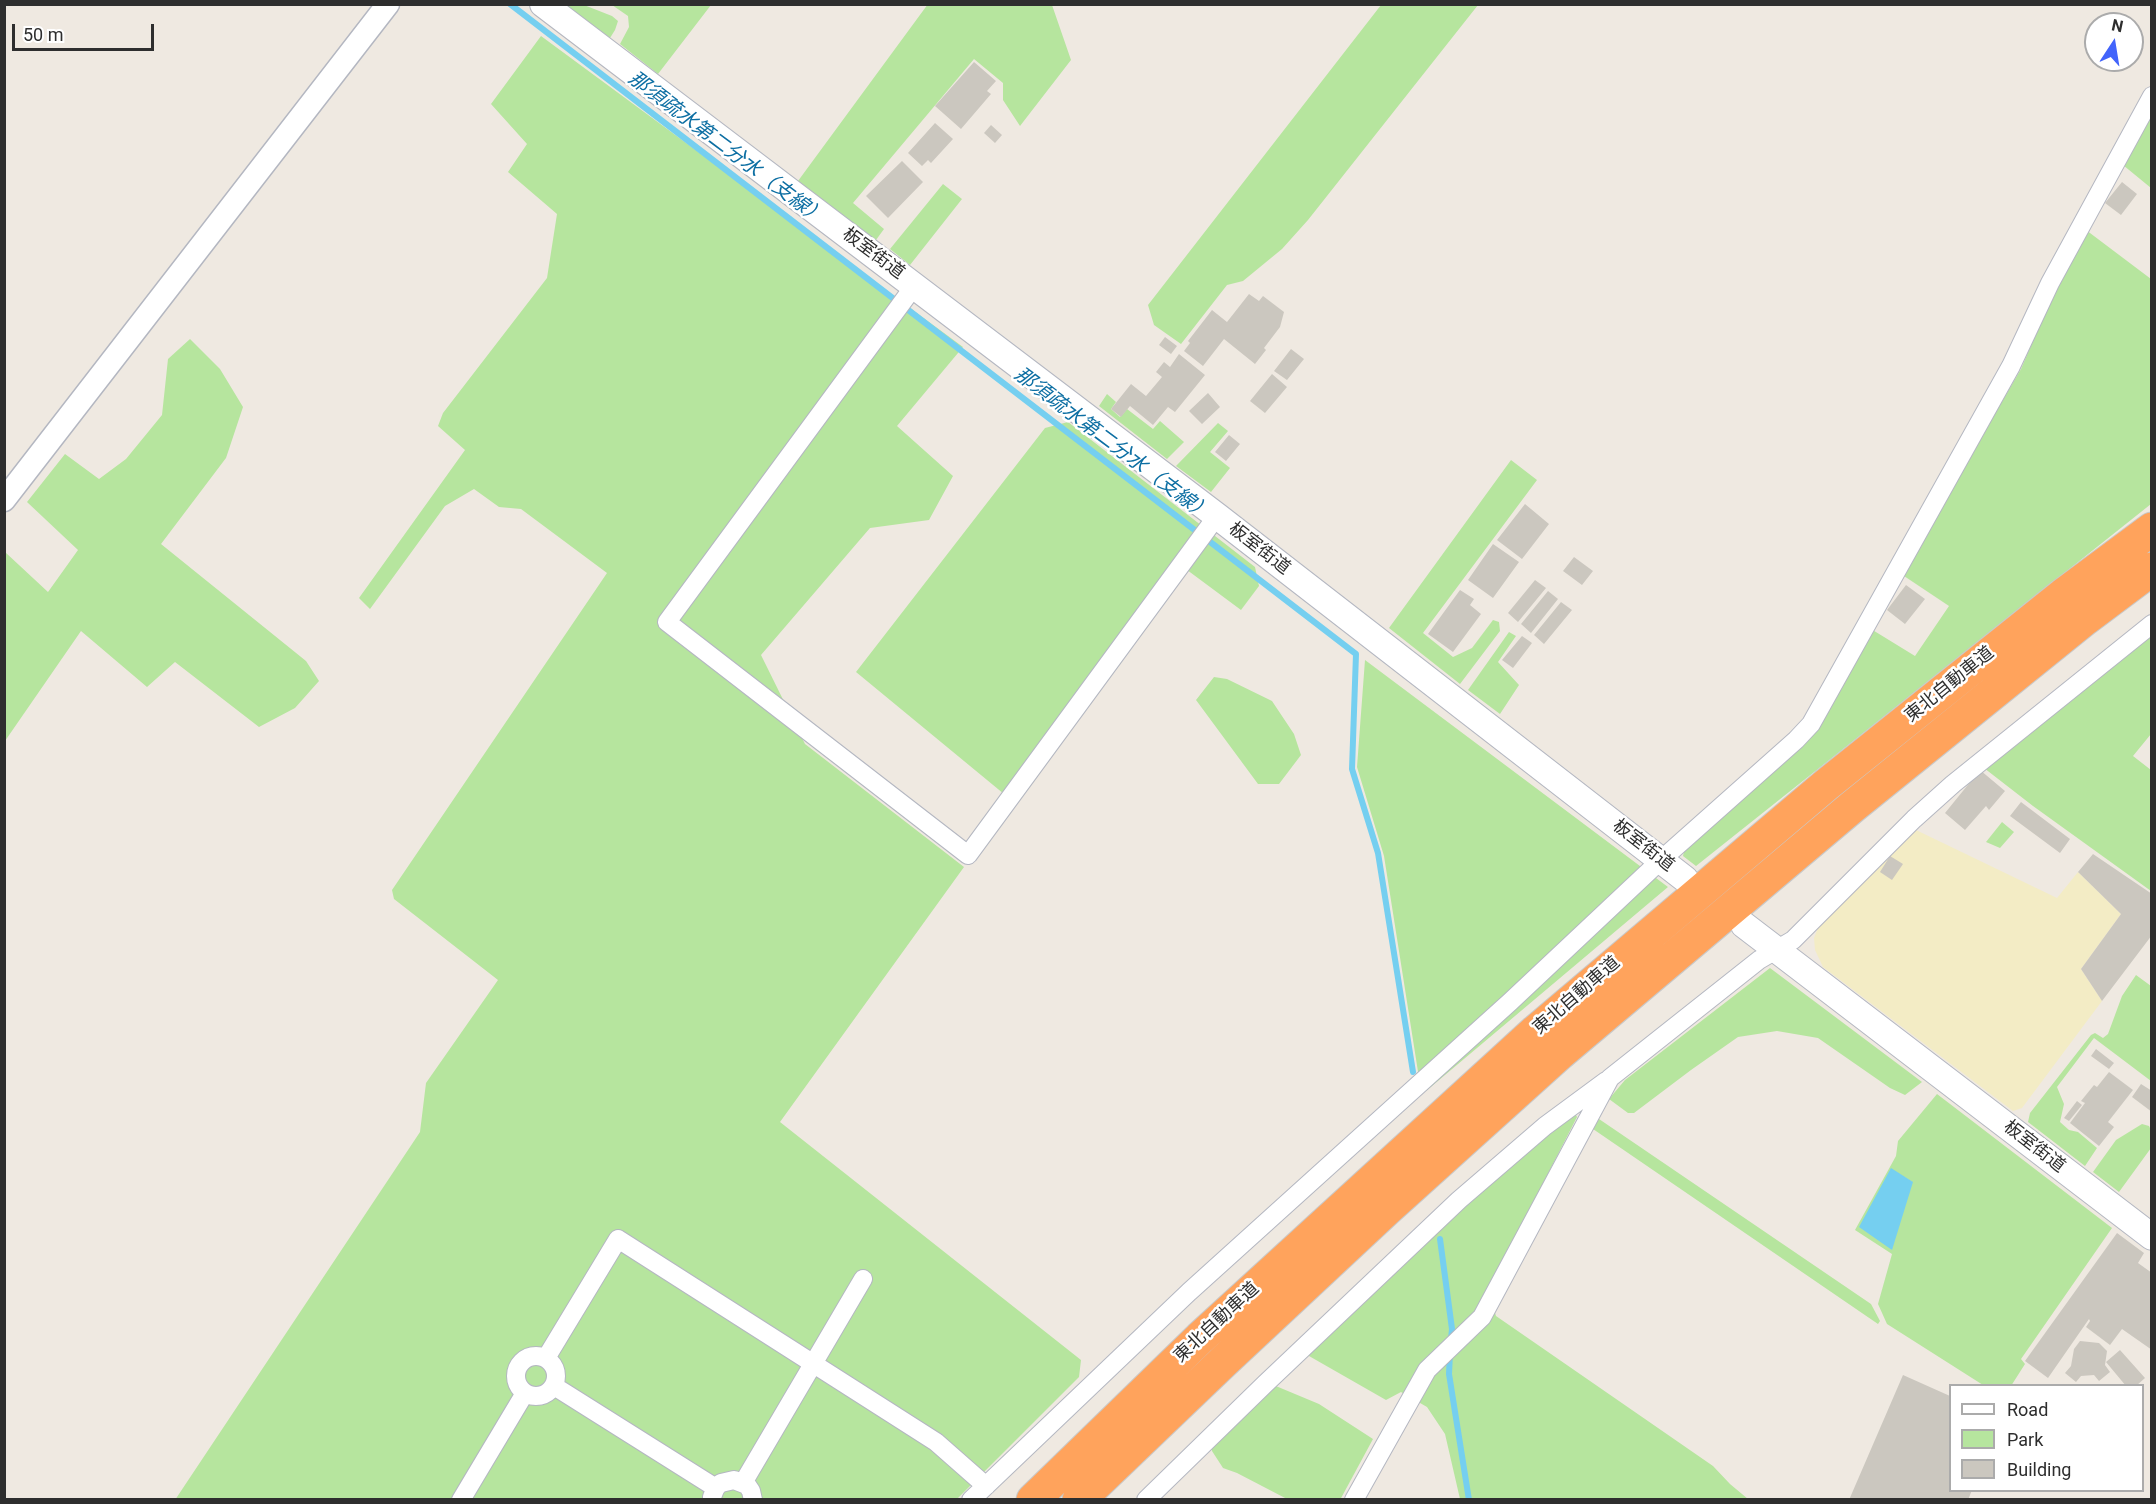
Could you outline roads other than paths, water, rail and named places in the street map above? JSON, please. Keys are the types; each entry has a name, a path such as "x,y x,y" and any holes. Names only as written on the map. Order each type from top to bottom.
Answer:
{"highway":[{"name":"東北自動車道","path":"1034,1500 1200,1338 1536,1031 1826,785 2063,595 2151,529"},
{"name":"東北自動車道","path":"1079,1500 1386,1210 1559,1054 1862,799 2151,569"}],"main road":[{"name":"板室街道","path":"543,4 915,285 1685,879"},
{"name":"板室街道","path":"1744,925 2151,1238"}],"street":[{"path":"4,500 388,4"},
{"path":"971,1500 1189,1292 1510,1002 1661,860 1811,724 2011,366 2050,283 2151,96"},
{"path":"915,285 668,622 968,855 1216,516"},
{"path":"1146,1500 1459,1200 1545,1126 1760,960 1793,940 1914,819 1953,784 2151,624"},
{"path":"1354,1500 1428,1370 1482,1317 1610,1078"},
{"path":"546,1359 618,1239 936,1442 986,1486"},
{"path":"743,1483 863,1279"},
{"path":"529,1357 546,1359 556,1371 554,1386 544,1395 531,1396 525,1393 517,1385 516,1374 520,1363 529,1357"},
{"path":"554,1386 714,1494 728,1480 734,1480 743,1483 751,1491 753,1500"},
{"path":"461,1500 525,1393"}],"water":[{"path":"1891,1168 1913,1182 1892,1250 1859,1227"}],"waterway":[{"name":"那須疏水第二分水（支線）","path":"510,4 1356,654 1352,769 1378,853 1413,1072"},
{"name":"那須疏水第二分水（支線）","path":"1440,1239 1452,1329 1451,1339"},
{"name":"那須疏水第二分水（支線）","path":"1450,1353 1449,1374 1469,1500"}]}
